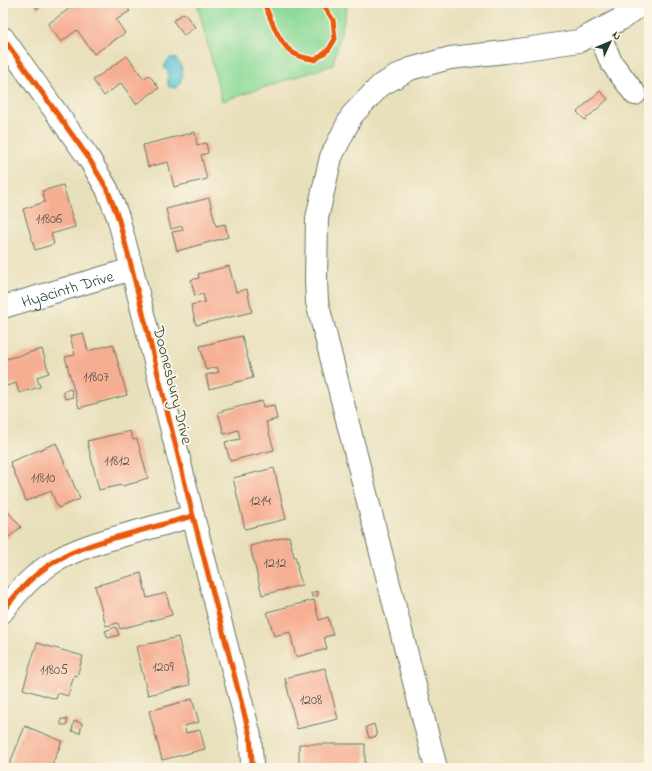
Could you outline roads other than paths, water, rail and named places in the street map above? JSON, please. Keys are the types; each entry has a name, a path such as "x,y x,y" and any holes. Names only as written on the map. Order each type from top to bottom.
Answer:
{"street":[{"path":"436,768 317,302 317,218 331,157 352,115 381,85 410,69 450,58 506,52 579,41 622,19 644,3"},
{"path":"598,31 611,62 635,94"},
{"name":"Doonesbury Drive","path":"3,38 88,157 107,188 118,217 250,736 252,768"},
{"name":"Hyacinth Drive","path":"3,307 132,269"},
{"path":"3,611 12,599 36,575 53,562 95,543 193,516"}],"water":[{"path":"170,58 175,58 178,61 181,65 183,73 181,81 176,88 169,87 168,72 164,67"}]}
